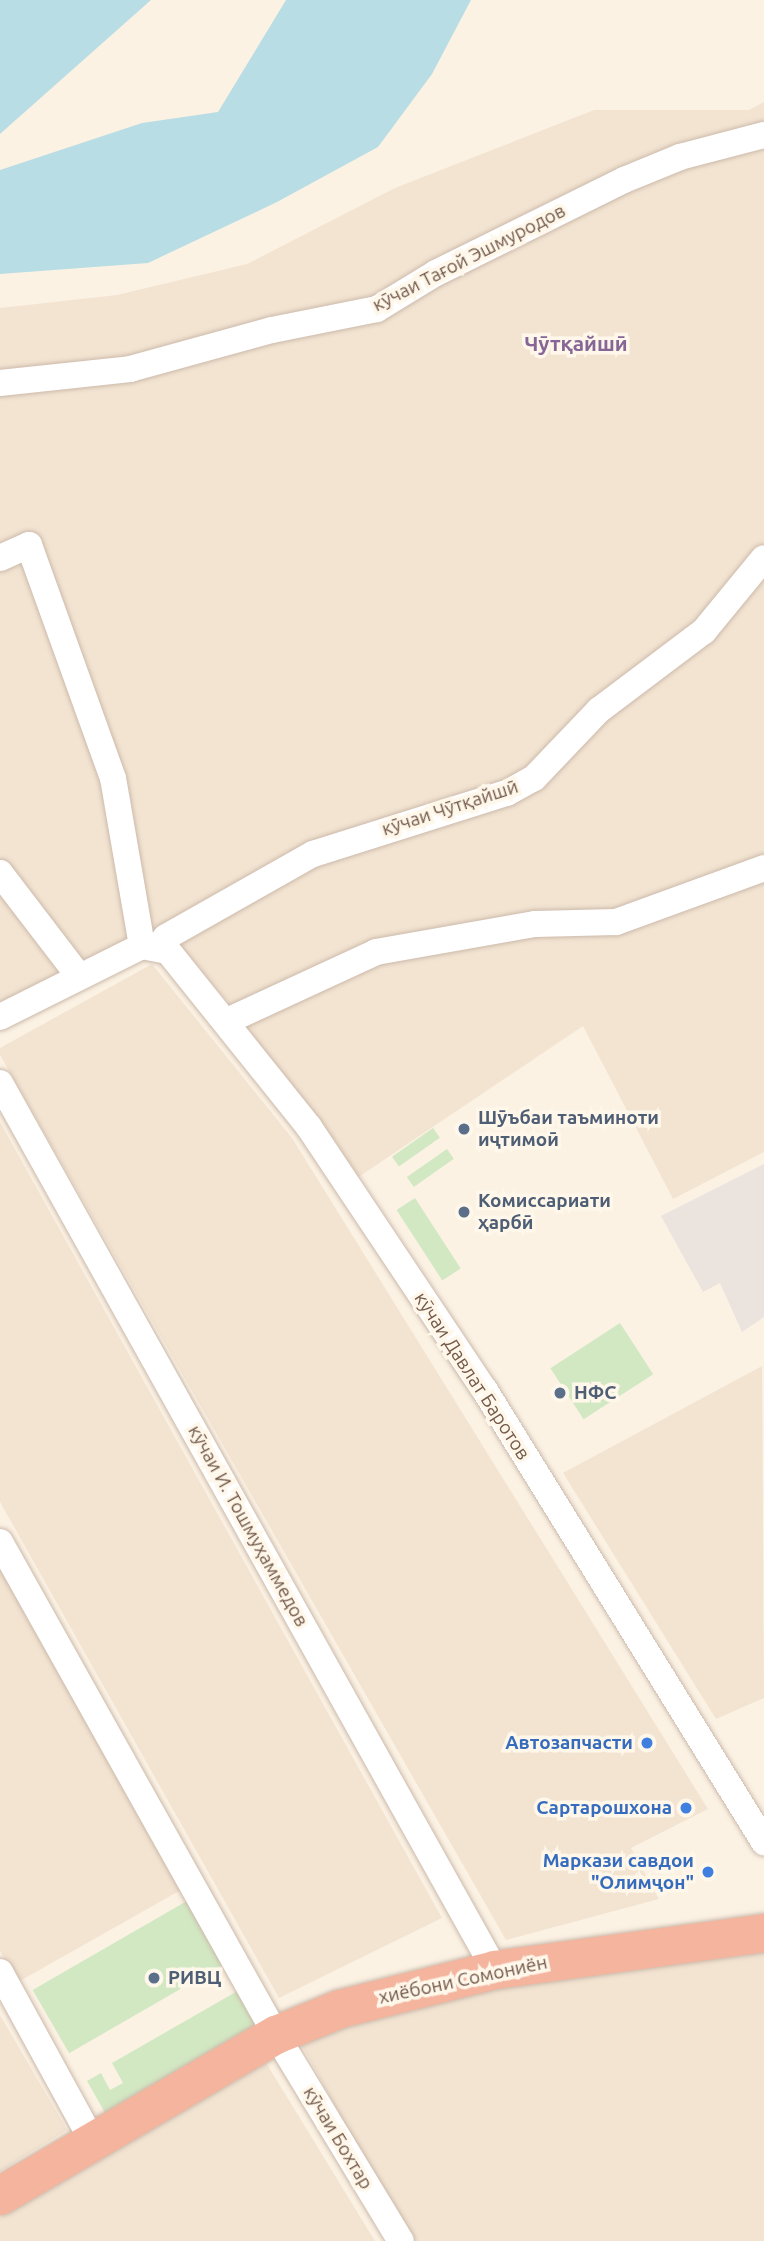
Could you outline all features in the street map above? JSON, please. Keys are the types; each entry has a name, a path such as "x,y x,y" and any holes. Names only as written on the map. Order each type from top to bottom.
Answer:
{"highway":[{"name":"хиёбони Сомониён","path":"0,2178 89,2134 272,2029 492,1964 655,1933 764,1924"},
{"name":"хиёбони Сомониён","path":"492,1964 764,1933"},
{"name":"хиёбони Сомониён","path":"0,2196 89,2134"}],"street":[{"name":"кӯчаи Тағой Эшмуродов","path":"0,383 130,369 272,330 377,309 436,273 624,180 680,157 764,135"},
{"path":"0,558 29,545 113,778 151,946"},
{"name":"кӯчаи Чӯтқайшӣ","path":"0,1017 78,975 151,946 313,854 507,793 534,778 599,710 704,631 764,558"},
{"path":"227,1021 376,952 535,924 617,922 764,868"},
{"path":"0,873 78,975"},
{"name":"кӯчаи Давлат Баротов","path":"151,946 227,1021 309,1127 484,1389 764,1842"},
{"name":"кӯчаи И. Тошмуҳаммедов","path":"0,1083 492,1964"},
{"name":"кӯчаи Бохтар","path":"0,1542 272,2029 401,2241"},
{"path":"0,1972 89,2134"}],"shaded area":[{"path":"764,102 764,1152 673,1199 583,1026 357,1178 231,1005 162,929 0,1017 0,308 117,295 247,264 395,188 594,110 749,110"},
{"path":"152,964 292,1138 708,1809 631,1848 659,1899 506,1940 0,1055 0,1048"},
{"path":"0,1122 442,1918 279,1998 0,1502"},
{"path":"764,1164 764,1317 742,1332 720,1283 703,1292 661,1216"},
{"path":"762,1366 764,1698 716,1719 563,1473"},
{"path":"0,1568 181,1890 18,1982 0,1951"},
{"path":"764,1946 764,2241 409,2241 299,2040 391,2006"},
{"path":"0,2015 67,2130 0,2171"},
{"path":"265,2061 375,2241 0,2241 0,2218"}],"green space":[{"path":"433,1128 440,1138 399,1167 392,1157"},
{"path":"447,1149 454,1159 414,1187 407,1177"},
{"path":"415,1198 461,1268 442,1280 397,1210"},
{"path":"620,1323 653,1374 584,1419 550,1368"},
{"path":"192,1898 228,1961 69,2053 33,1990"},
{"path":"241,1989 264,2028 108,2118 87,2081 101,2073 110,2090 123,2083 112,2063"}],"water":[{"path":"0,0 151,0 0,134"},
{"path":"286,0 471,0 432,74 378,147 277,202 148,263 0,274 0,170 142,123 218,112"}],"place":[{"name":"Шӯъбаи таъминоти иҷтимоӣ","path":"464,1129"},
{"name":"Комиссариати ҳарбӣ","path":"464,1212"},
{"name":"НФС","path":"560,1393"},
{"name":"Автозапчасти","path":"647,1743"},
{"name":"Сартарошхона","path":"686,1808"},
{"name":"Маркази савдои \"Олимҷон\"","path":"708,1872"},
{"name":"РИВЦ","path":"154,1978"}],"district":[{"name":"Чӯтқайшӣ","path":"576,343"}]}
